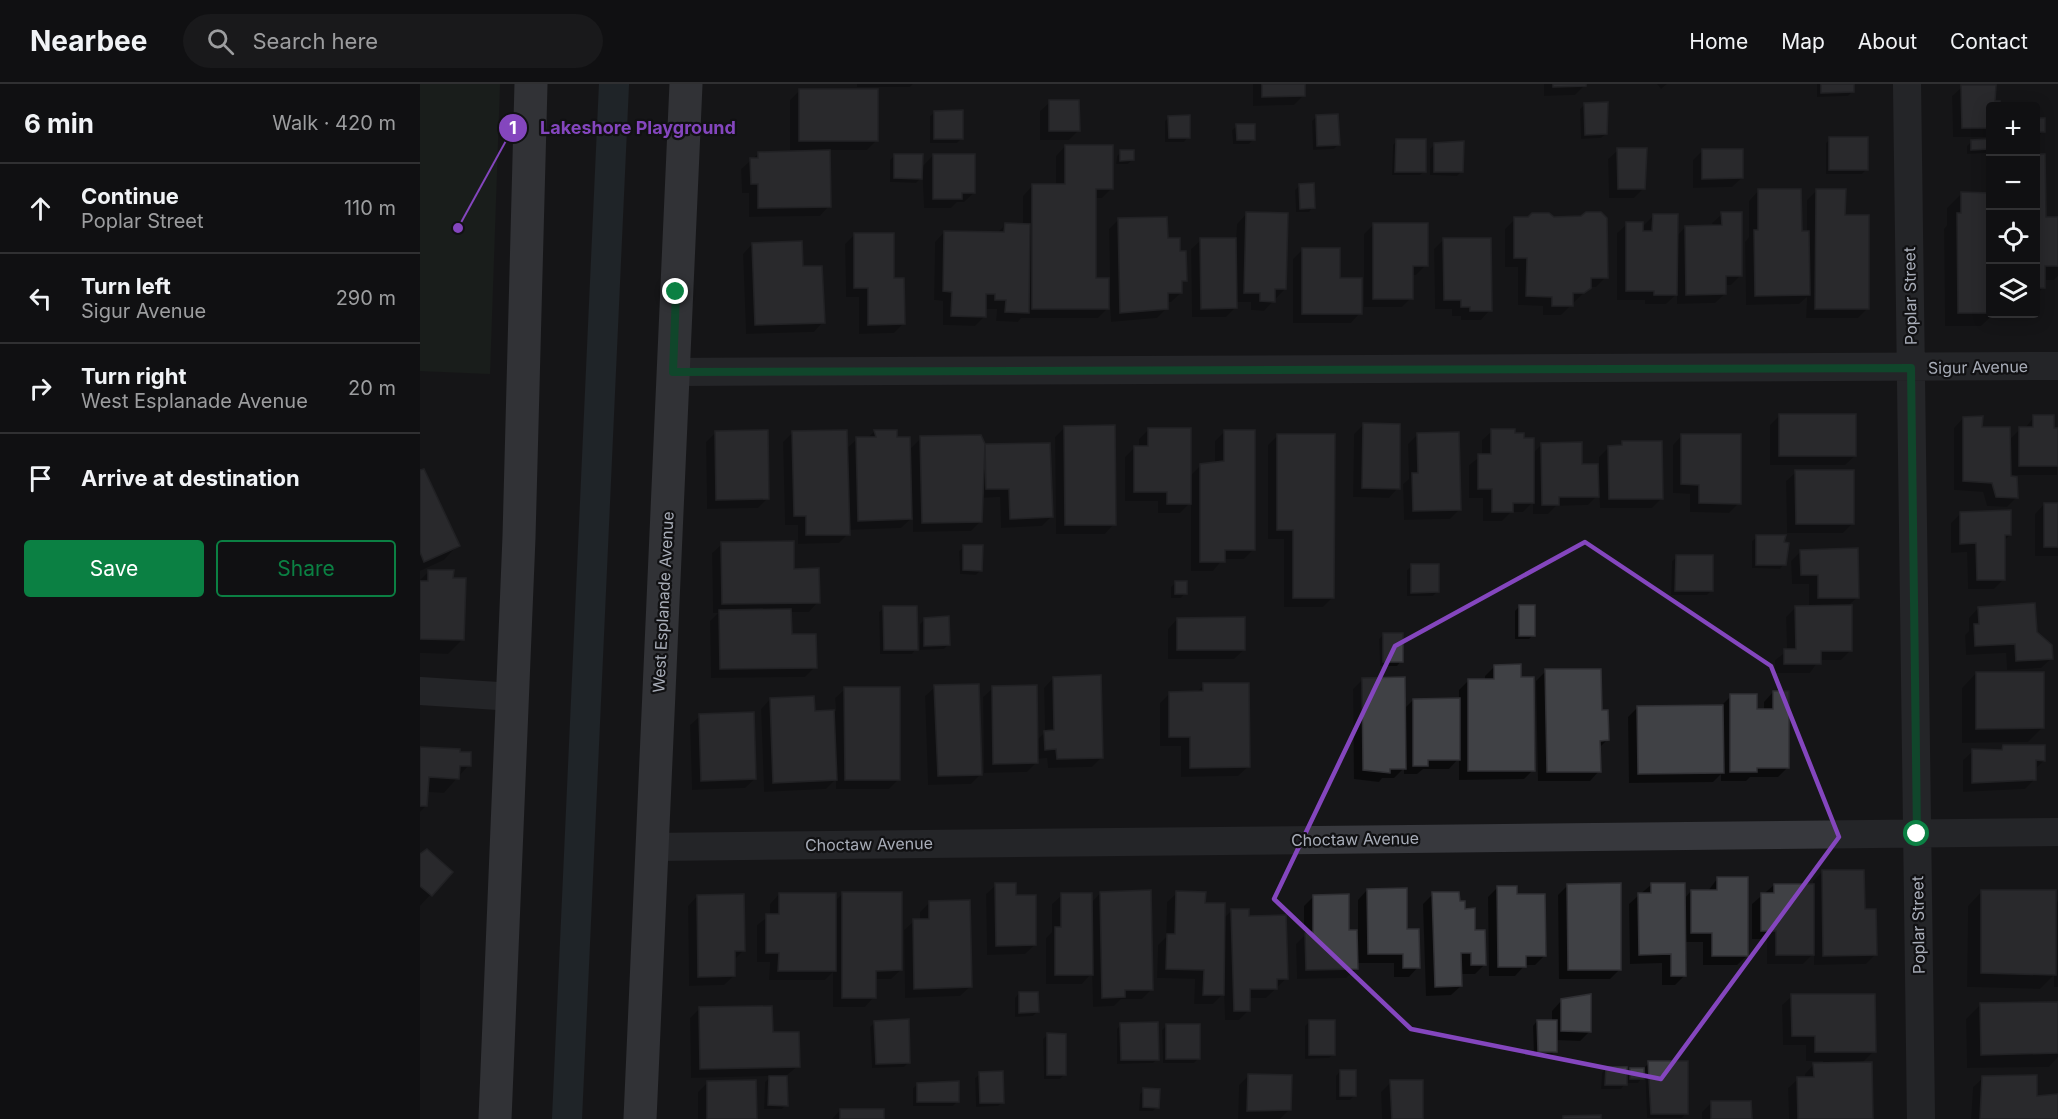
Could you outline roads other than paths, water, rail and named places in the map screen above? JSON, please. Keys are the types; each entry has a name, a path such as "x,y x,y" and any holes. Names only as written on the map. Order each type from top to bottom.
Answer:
{"main road":[{"path":"495,1119 513,697 531,84"},
{"name":"West Esplanade Avenue","path":"640,1119 686,84"}],"street":[{"name":"Poplar Street","path":"1907,84 1921,1119"},
{"name":"Sigur Avenue","path":"673,372 2058,366"},
{"path":"420,691 513,697"},
{"name":"Choctaw Avenue","path":"652,847 2058,832"}],"waterway":[{"path":"567,1119 614,84"}],"place":[{"name":"Lakeshore Playground","path":"458,228"}]}
